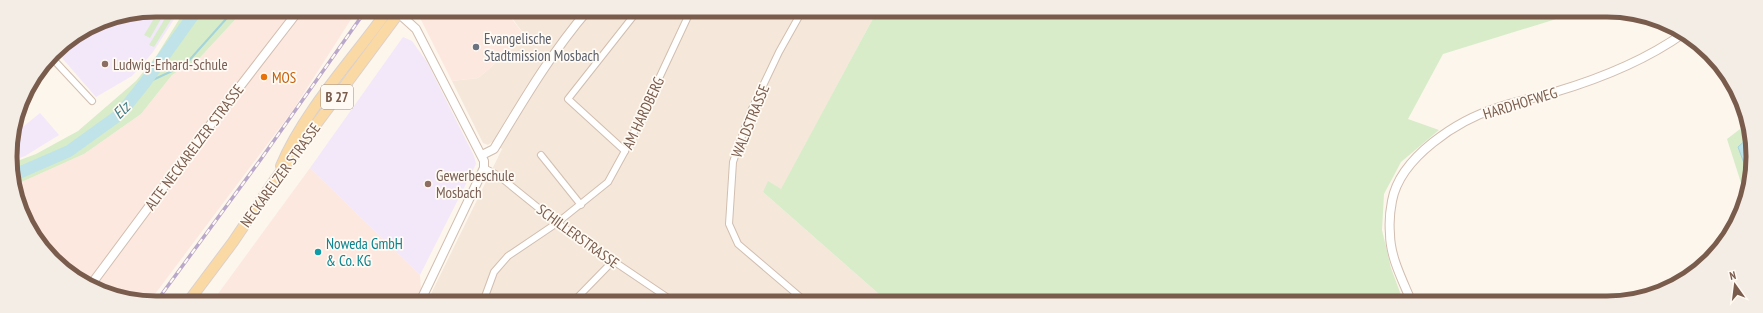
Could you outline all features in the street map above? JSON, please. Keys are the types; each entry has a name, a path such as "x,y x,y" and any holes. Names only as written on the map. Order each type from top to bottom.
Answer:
{"main road":[{"name":"B 27","path":"274,181 290,145 303,124 383,17"},
{"name":"NECKARELZER STRASSE","path":"192,296 233,242 274,181 394,17"}],"street":[{"name":"ALTE NECKARELZER STRASSE","path":"94,281 194,146 294,17"},
{"path":"404,17 416,29 482,155 484,168 423,296"},
{"path":"482,155 494,149 536,79 559,46 582,17"},
{"path":"625,151 568,99 633,17"},
{"name":"AM HARDBERG","path":"485,296 494,272 508,256 557,223 608,182 625,151 688,17"},
{"name":"WALDSTRASSE","path":"798,17 779,52 747,120 733,162 729,224 738,244 799,296"},
{"name":"HARDHOFWEG","path":"1409,296 1396,265 1390,235 1392,200 1410,166 1432,143 1480,114 1555,93 1595,79 1643,57 1677,37"},
{"path":"55,62 92,101"},
{"path":"541,155 581,205"},
{"name":"SCHILLERSTRASSE","path":"484,168 499,176 557,223 612,262 665,296"},
{"path":"579,296 612,262"}],"shaded area":[{"name":"Ludwig-Erhard-Schule","path":"147,17 176,17 153,52 132,76 96,97 61,56 79,41 95,31 120,22"},
{"path":"238,17 353,17 293,110 154,296 120,291 95,282 65,261 41,234 31,218 24,201 20,183 84,154 141,114 172,75 187,65 194,64"},
{"path":"420,17 511,17 526,37 478,78 452,81"},
{"path":"874,17 781,190 763,192 881,296 430,296 502,149 492,142 488,145 483,143 452,81 478,78 526,37 512,18"},
{"path":"403,37 412,41 427,62 474,156 476,164 420,275 310,168"},
{"path":"40,113 59,135 25,156 17,159 18,138 21,123 24,126"},
{"path":"310,168 420,275 421,290 418,296 216,296"}],"green space":[{"path":"155,17 162,17 150,38 144,35"},
{"path":"166,17 173,17 154,47 149,45"},
{"path":"181,17 238,17 194,64 187,65 172,75 141,114 84,154 20,183 17,161 36,154 78,131 136,81 157,55"},
{"path":"874,17 1563,17 1443,54 1408,119 1439,130 1401,162 1384,194 1382,230 1391,268 1401,296 881,296 763,192 768,181 781,189"},
{"path":"1743,127 1745,141 1738,147 1746,167 1742,187 1727,139"}],"water":[{"path":"1745,141 1746,168 1738,147"}],"waterway":[{"name":"Elz","path":"18,173 69,151 119,115 144,84 192,17"},
{"path":"144,84 185,65 228,17"}],"railway":[{"path":"160,296 261,159 361,17"}],"place":[{"name":"Evangelische Stadtmission Mosbach","path":"476,47"},
{"name":"Ludwig-Erhard-Schule","path":"105,64"},
{"name":"MOS","path":"264,77"},
{"name":"Gewerbeschule Mosbach","path":"428,184"},
{"name":"Noweda GmbH & Co. KG","path":"318,252"}]}
